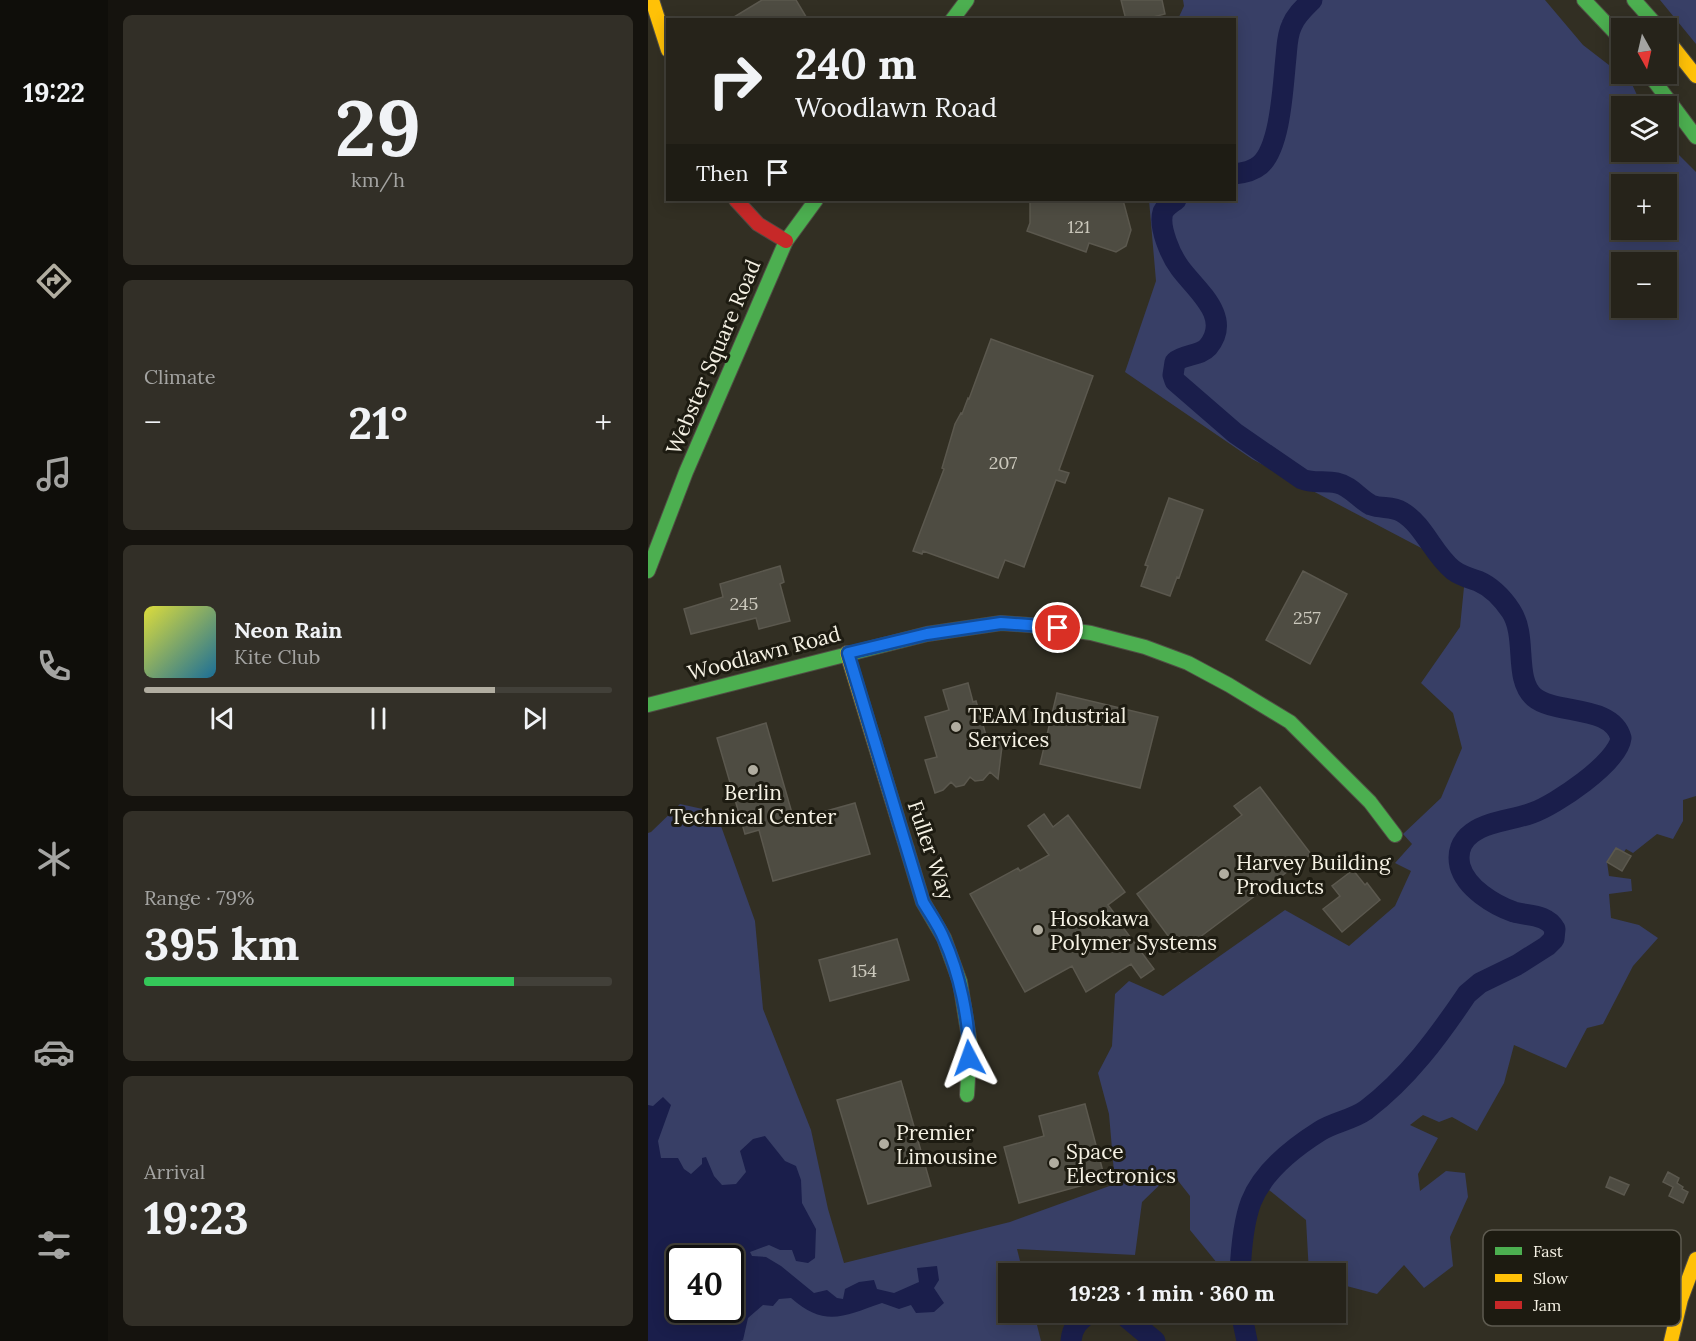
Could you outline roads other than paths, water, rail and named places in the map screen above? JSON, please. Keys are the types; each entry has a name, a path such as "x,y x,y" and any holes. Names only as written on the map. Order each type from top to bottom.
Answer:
{"main road":[{"path":"652,0 666,44"},
{"path":"954,18 968,0"},
{"path":"1584,0 1611,28"},
{"path":"1634,0 1650,18"},
{"path":"1677,52 1696,76"},
{"path":"1656,84 1696,137"},
{"path":"737,201 758,224 786,241"},
{"name":"Webster Square Road","path":"648,571 686,472 786,241 815,201"},
{"name":"Woodlawn Road","path":"648,705 927,634 1001,623 1091,633 1145,647 1188,663 1290,722 1370,802 1395,835"},
{"name":"Fuller Way","path":"848,653 923,902 944,938 960,982 969,1044 967,1095"},
{"path":"1681,1299 1696,1259"},
{"path":"1671,1341 1675,1326"}],"waterway":[{"path":"1236,174 1254,169 1267,156 1277,130 1280,114 1289,33 1300,12 1312,0"},
{"path":"1174,201 1163,212 1162,225 1166,241 1180,268 1209,304 1216,325 1215,336 1205,350 1175,362 1173,375 1175,381 1235,433 1302,479 1342,485 1371,505 1398,510 1410,518 1453,570 1488,587 1511,611 1519,633 1524,679 1534,697 1543,703 1607,720 1616,727 1621,738 1617,748 1598,771 1569,792 1542,809 1493,823 1472,833 1465,840 1459,861 1463,874 1474,888 1498,905 1514,912 1537,916 1552,924 1555,929 1554,939 1517,965 1480,983 1467,994 1409,1071 1381,1098 1361,1113 1325,1128 1289,1153 1271,1170 1256,1191 1248,1210 1241,1263"},
{"path":"1071,1341 1078,1323"},
{"path":"1133,1323 1155,1341"},
{"path":"1243,1323 1247,1341"}],"place":[{"name":"TEAM Industrial Services","path":"956,727"},
{"name":"Berlin Technical Center","path":"753,770"},
{"name":"Harvey Building Products","path":"1224,874"},
{"name":"Hosokawa Polymer Systems","path":"1038,930"},
{"name":"Premier Limousine","path":"884,1144"},
{"name":"Space Electronics","path":"1054,1163"}]}
